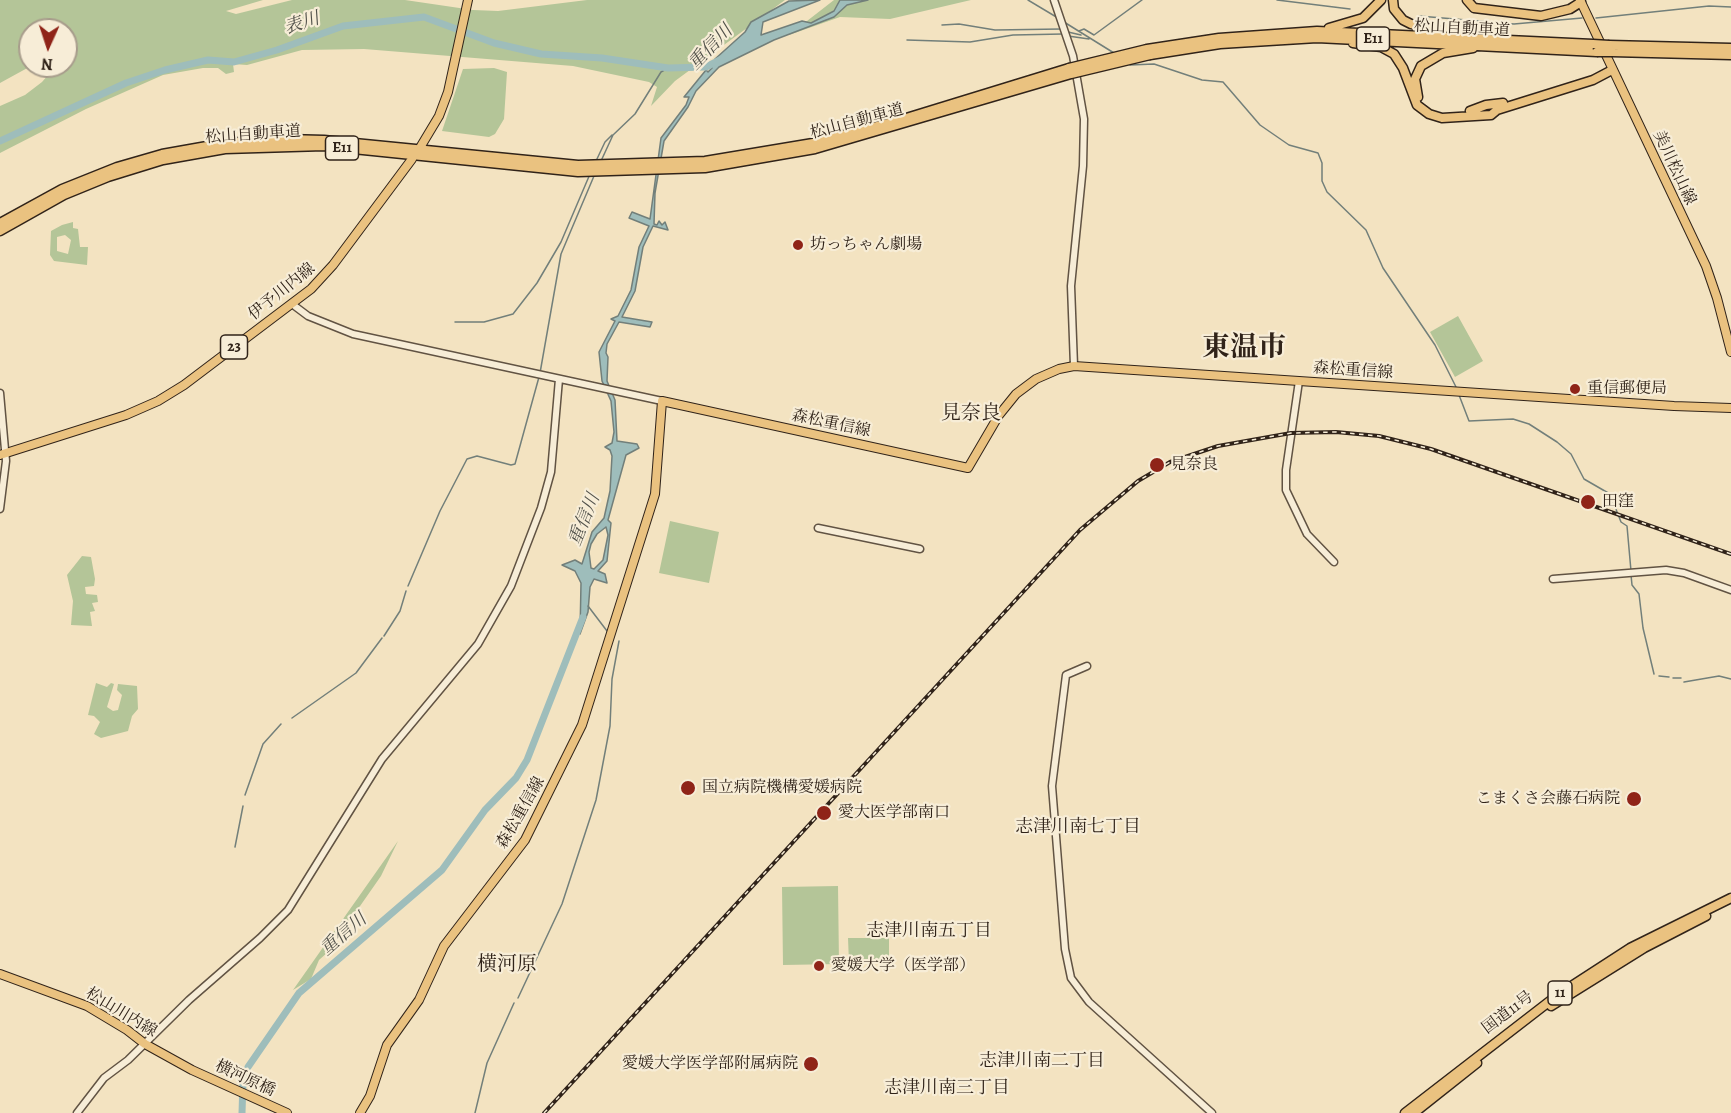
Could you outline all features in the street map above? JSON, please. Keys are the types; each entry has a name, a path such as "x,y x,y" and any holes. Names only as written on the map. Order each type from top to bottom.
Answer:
{"highway":[{"path":"1317,35 1364,18 1381,0"},
{"path":"1393,0 1398,15 1411,24 1508,40"},
{"path":"1467,0 1474,8 1541,16 1570,9 1581,1"},
{"path":"1481,0 1525,11 1553,9 1581,1"},
{"path":"1317,35 1389,51 1399,60 1418,105 1429,114 1443,118 1491,115 1497,110 1593,80 1612,70"},
{"name":"松山自動車道","path":"1317,35 1491,46 1595,48"},
{"name":"松山自動車道","path":"0,231 40,203 108,177 194,154 286,145 371,150 578,169 705,161 814,146 1070,71 1148,52 1244,42 1317,35 1508,40 1595,48 1731,55"},
{"path":"1491,46 1443,53 1427,61 1418,71 1416,79 1417,95 1421,103 1442,113 1479,109 1486,105 1496,106 1612,70"},
{"name":"松山自動車道","path":"1610,49 1731,48"},
{"name":"松山自動車道","path":"0,223 117,167 192,147 286,139 372,143 578,169"},
{"name":"国道11号","path":"1405,1113 1558,994 1630,948 1731,898"},
{"name":"国道11号","path":"1414,1113 1567,995 1644,948 1731,905"}],"main road":[{"name":"美川松山線","path":"1581,1 1706,266 1731,352"},
{"path":"421,146 446,100 468,4"},
{"name":"伊予川内線","path":"3,454 126,415 158,401 184,385 292,304 327,273 412,159"},
{"name":"森松重信線","path":"360,1113 370,1096 387,1045 419,1000 444,946 525,840 582,725 655,494 657,401 969,468 999,415 1016,394 1036,379 1074,366 1731,408"},
{"name":"松山川内線","path":"0,974 87,1006 128,1030 145,1044 192,1070"},
{"name":"横河原橋","path":"192,1070 287,1113"}],"street":[{"path":"1054,0 1074,61 1084,119 1084,155 1071,286 1074,366"},
{"path":"292,304 308,316 353,334 657,401"},
{"path":"77,1113 99,1082 145,1044 288,909 382,759 453,676 491,624 514,578 542,508 550,472 559,379"},
{"path":"1299,381 1286,470 1286,490 1307,534 1334,562"},
{"path":"0,393 3,454 0,509"},
{"path":"818,528 920,549"},
{"path":"1553,579 1666,570 1684,573 1731,590"},
{"path":"1087,666 1066,675 1052,786 1065,949 1071,978 1089,1002 1212,1113"}],"green space":[{"path":"0,0 263,0 226,11 236,14 292,0 405,0 473,10 498,11 587,0 785,0 675,81 651,106 657,87 649,82 573,66 364,49 302,50 247,65 233,64 234,72 226,74 218,68 203,68 163,75 86,109 0,153 0,106 25,95 46,78 78,78 78,18 18,18 18,73 0,83"},
{"path":"834,0 971,0 890,19 840,17 789,35"},
{"path":"494,68 507,72 504,119 495,134 489,137 442,131 463,69"},
{"path":"73,222 73,228 78,229 80,247 88,247 87,265 54,261 50,255 51,231","holes":["65,235 71,240 68,254 57,251 57,237"]},
{"path":"1458,316 1483,361 1455,377 1430,332"},
{"path":"670,521 719,532 709,583 659,573"},
{"path":"82,556 91,557 95,579 94,586 85,587 86,594 97,595 98,602 92,603 95,611 90,612 92,626 71,625 73,601 67,575"},
{"path":"96,683 107,687 111,683 114,684 107,707 113,711 118,710 122,695 117,690 118,684 137,686 138,709 132,716 128,731 101,738 94,734 100,722 94,716 88,715"},
{"path":"398,841 381,876 328,952 319,960 311,979 293,990"},
{"path":"838,886 839,964 783,965 782,887"},
{"path":"848,938 889,938 889,963 849,963"}],"water":[{"path":"820,0 763,22 761,35 802,21 811,23 834,11 840,0 868,0 847,5 834,17 774,40 719,67 696,91 688,107 664,141 655,193 654,224 657,225 659,221 662,225 665,222 668,230 653,226 643,247 635,291 622,317 652,322 650,327 619,322 607,344 606,353 608,357 607,381 615,400 617,441 637,444 639,448 626,455 608,520 611,523 607,561 598,571 605,574 607,583 594,579 590,587 588,612 580,634 581,583 575,571 562,565 575,560 582,564 592,532 604,518 610,491 612,456 610,450 605,447 612,443 614,432 611,401 602,381 599,352 615,321 611,319 618,316 631,290 639,247 649,226 629,218 632,212 650,219 661,138 686,105 689,97 684,97 706,70 708,72 712,68 715,59 745,32 751,22 789,1","holes":["606,527 608,535 603,560 594,569 591,568 589,552 591,544 597,534"]}],"waterway":[{"path":"1028,0 1058,18"},
{"path":"1079,31 1084,29 1094,35 1142,0"},
{"path":"1277,0 1350,9"},
{"path":"1596,18 1709,6 1731,7"},
{"path":"1419,16 1514,24 1582,18"},
{"name":"表川","path":"0,141 126,83 165,70 208,60 234,62 277,50 343,26 424,17 494,43 541,54 602,58 668,68 706,67 722,59"},
{"path":"1064,22 1114,53"},
{"path":"942,25 959,24 995,30 1061,29"},
{"path":"1068,32 1081,35"},
{"path":"907,40 970,42 1013,35 1063,34"},
{"path":"1068,36 1089,39"},
{"path":"1130,65 1154,64 1202,80 1223,82 1260,125 1289,145 1318,153 1322,163 1322,181 1327,192 1366,230 1383,268 1435,345 1456,387"},
{"path":"601,161 613,135 635,114 661,72 668,68"},
{"path":"596,161 605,142 612,135"},
{"path":"455,322 484,322 513,314 537,283 561,242 590,174"},
{"path":"540,373 561,254 594,176"},
{"path":"408,586 440,511 467,459 477,456 511,465 515,464 539,377"},
{"path":"1459,395 1469,421 1513,419 1529,424 1571,454 1584,479 1610,494 1621,522 1627,526 1631,571"},
{"path":"1631,575 1632,585 1639,594 1643,628 1654,674"},
{"path":"384,636 400,611 406,591"},
{"path":"588,606 607,631"},
{"name":"重信川","path":"242,1113 243,1082 248,1067 299,993 442,870 485,810 516,778 527,760 583,617"},
{"path":"292,718 356,673 382,638"},
{"path":"518,998 562,904 596,800 610,726 612,679 619,641"},
{"path":"1659,676 1669,677"},
{"path":"1684,682 1719,676 1731,679"},
{"path":"1673,678 1681,678"},
{"path":"245,795 263,744 281,724"},
{"path":"235,847 243,806"},
{"path":"475,1113 487,1063 514,1003"}],"railway":[{"path":"544,1113 1080,530 1138,481 1170,462 1218,446 1291,433 1336,432 1379,436 1431,449 1731,554"}],"place":[{"name":"坊っちゃん劇場","path":"798,245"},
{"name":"重信郵便局","path":"1575,389"},
{"name":"見奈良","path":"1157,465"},
{"name":"田窪","path":"1588,502"},
{"name":"国立病院機構愛媛病院","path":"688,788"},
{"name":"こまくさ会藤石病院","path":"1634,799"},
{"name":"愛大医学部南口","path":"824,813"},
{"name":"愛媛大学（医学部）","path":"819,966"},
{"name":"愛媛大学医学部附属病院","path":"811,1064"}],"district":[{"name":"東温市","path":"1244,349"},
{"name":"見奈良","path":"971,414"},
{"name":"志津川南七丁目","path":"1078,828"},
{"name":"志津川南五丁目","path":"929,932"},
{"name":"横河原","path":"507,965"},
{"name":"志津川南二丁目","path":"1042,1062"},
{"name":"志津川南三丁目","path":"947,1089"}]}
